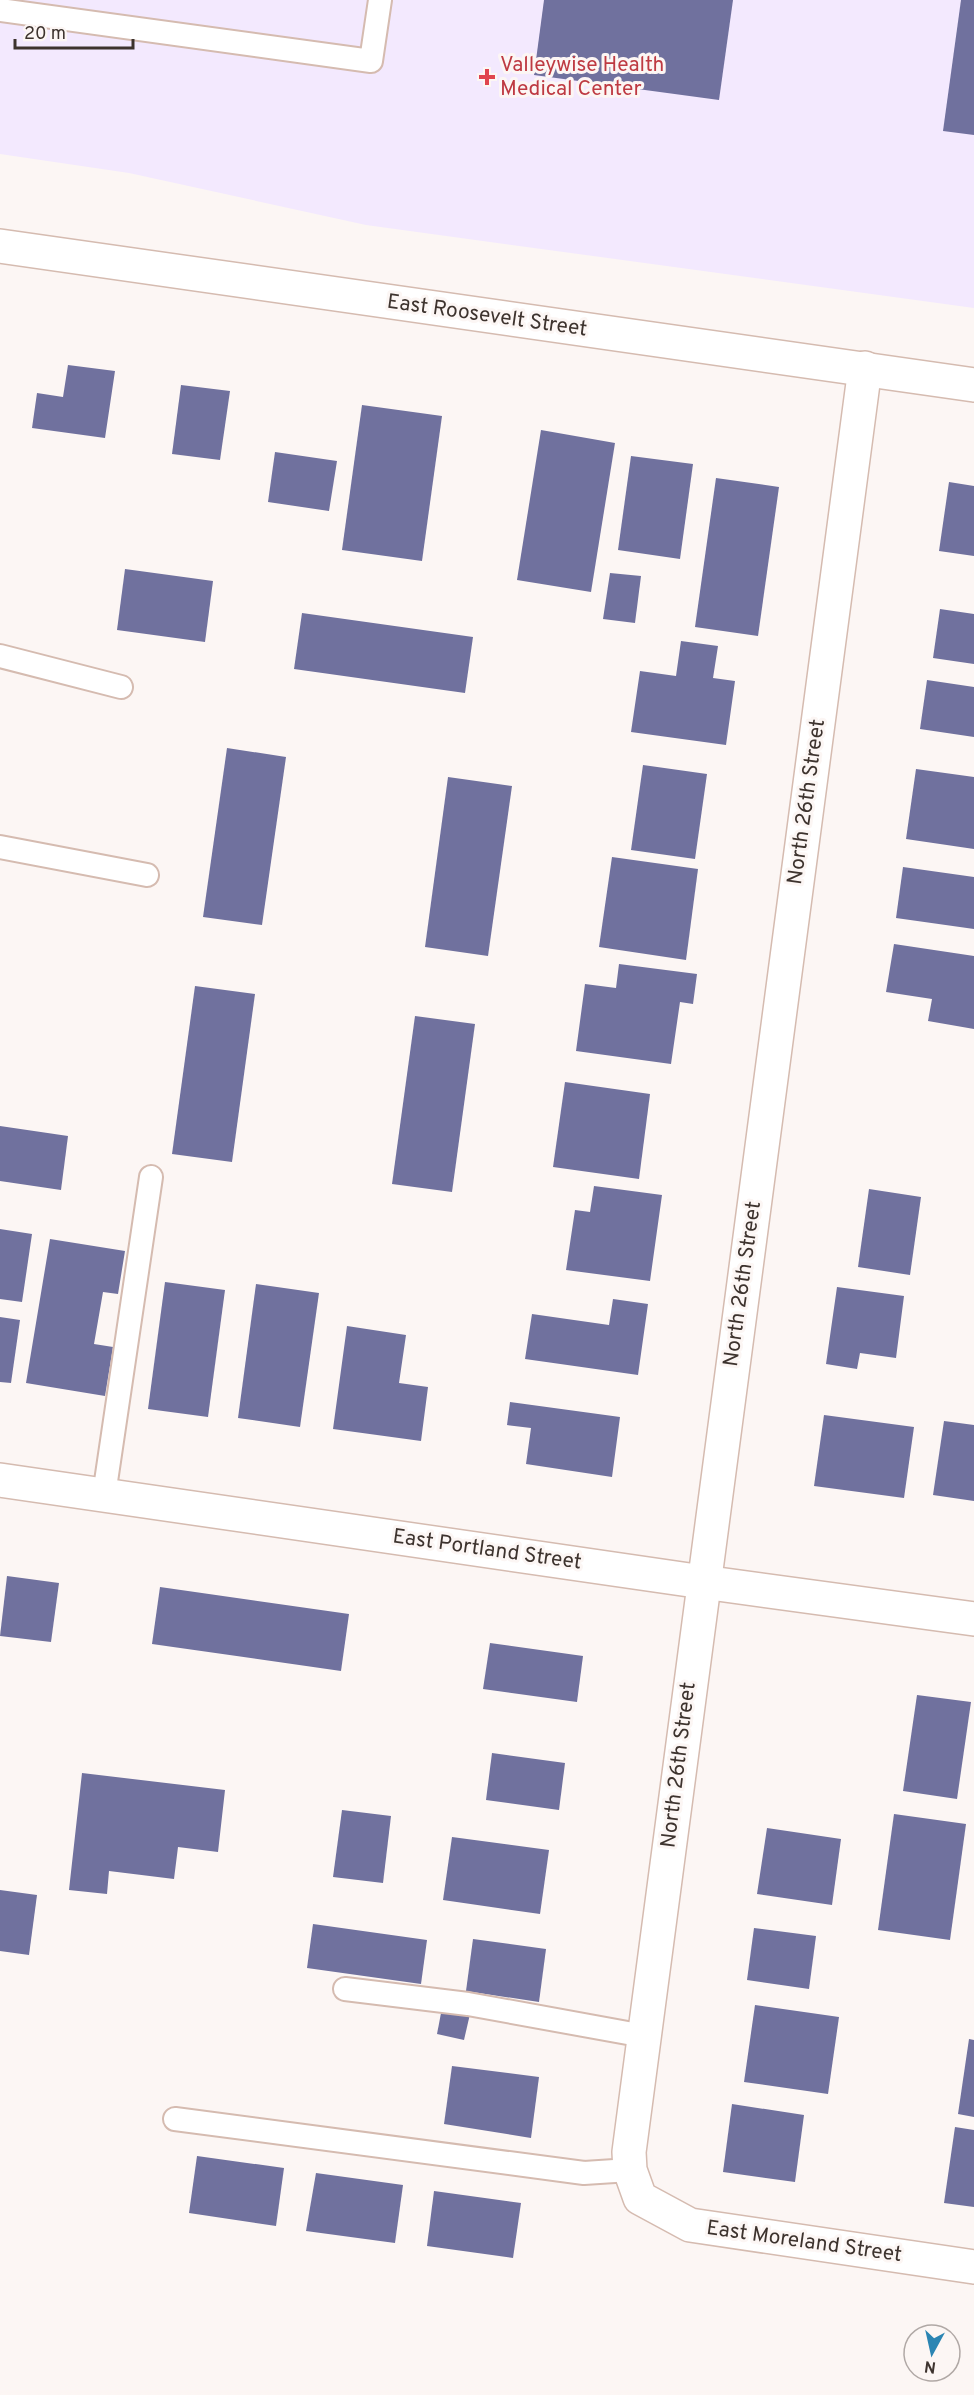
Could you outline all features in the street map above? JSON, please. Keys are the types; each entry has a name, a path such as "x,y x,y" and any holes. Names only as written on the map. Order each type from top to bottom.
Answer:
{"street":[{"name":"East Roosevelt Street","path":"0,246 974,385"},
{"name":"North 26th Street","path":"635,2184 629,2152 866,368"},
{"name":"East Portland Street","path":"0,1480 974,1619"},
{"name":"East Moreland Street","path":"635,2184 690,2225 974,2267"}],"lane":[{"path":"0,10 371,61 380,0"},
{"path":"0,656 122,687"},
{"path":"0,847 147,875"},
{"path":"104,1495 151,1177"},
{"path":"345,1989 468,2004 644,2036"},
{"path":"175,2119 584,2173 635,2184"}],"shaded area":[{"name":"Valleywise Health Medical Center","path":"0,0 974,0 974,308 366,225 129,173 0,154"}],"building":[{"path":"544,0 733,0 719,100 534,75"},
{"path":"961,0 974,0 974,135 943,131"},
{"path":"68,365 115,371 105,438 32,428 37,393 63,397"},
{"path":"181,385 230,391 220,460 172,454"},
{"path":"362,405 442,416 422,561 342,550"},
{"path":"541,430 615,443 591,592 517,580"},
{"path":"275,452 337,461 329,511 268,502"},
{"path":"631,456 693,464 680,559 618,550"},
{"path":"716,478 779,487 758,636 695,627"},
{"path":"949,482 974,486 974,556 939,551"},
{"path":"125,569 213,581 205,642 117,630"},
{"path":"610,573 641,576 635,623 603,619"},
{"path":"940,609 974,614 974,664 933,658"},
{"path":"302,613 473,637 465,693 294,669"},
{"path":"681,641 718,646 713,678 735,681 726,745 631,732 640,671 676,676"},
{"path":"927,680 974,687 974,737 920,729"},
{"path":"227,748 286,757 262,925 203,917"},
{"path":"643,765 707,774 695,859 631,850"},
{"path":"916,769 974,777 974,849 906,839"},
{"path":"448,777 512,786 488,956 425,947"},
{"path":"612,857 698,869 686,960 599,947"},
{"path":"903,867 974,877 974,929 896,918"},
{"path":"894,944 974,956 974,1029 928,1021 932,999 886,992"},
{"path":"619,964 697,974 693,1004 680,1002 671,1064 576,1051 585,984 616,988"},
{"path":"195,986 255,994 232,1162 172,1154"},
{"path":"415,1016 475,1024 452,1192 392,1184"},
{"path":"565,1082 650,1094 639,1179 553,1167"},
{"path":"0,1126 68,1136 61,1190 0,1181"},
{"path":"594,1186 662,1195 650,1281 566,1270 575,1210 590,1212"},
{"path":"869,1189 921,1197 910,1275 858,1267"},
{"path":"0,1229 32,1234 22,1302 0,1299"},
{"path":"50,1239 125,1251 118,1294 103,1292 94,1344 113,1347 105,1396 26,1383"},
{"path":"165,1282 225,1290 208,1417 148,1409"},
{"path":"256,1284 319,1293 300,1427 238,1418"},
{"path":"837,1287 904,1296 896,1358 860,1353 857,1369 826,1364"},
{"path":"613,1299 648,1304 638,1375 525,1359 532,1314 609,1325"},
{"path":"0,1317 20,1320 11,1383 0,1382"},
{"path":"347,1326 406,1335 399,1383 428,1387 421,1441 333,1429"},
{"path":"510,1402 620,1417 612,1477 526,1464 531,1428 507,1425"},
{"path":"824,1415 914,1427 904,1498 814,1486"},
{"path":"944,1421 974,1425 974,1501 933,1495"},
{"path":"7,1576 59,1583 51,1642 0,1636"},
{"path":"160,1587 349,1614 341,1671 152,1644"},
{"path":"490,1643 583,1656 577,1702 483,1689"},
{"path":"917,1695 971,1702 957,1799 903,1791"},
{"path":"492,1753 565,1763 559,1810 486,1800"},
{"path":"82,1773 225,1790 218,1852 178,1847 174,1879 109,1871 107,1894 69,1890"},
{"path":"342,1810 391,1816 383,1883 333,1877"},
{"path":"894,1814 966,1824 950,1940 878,1930"},
{"path":"767,1828 841,1839 832,1905 757,1894"},
{"path":"452,1837 549,1850 540,1914 443,1900"},
{"path":"0,1890 37,1895 29,1955 0,1951"},
{"path":"313,1924 427,1940 421,1984 307,1968"},
{"path":"754,1928 816,1936 809,1989 747,1980"},
{"path":"473,1939 546,1949 539,2002 466,1991"},
{"path":"755,2005 839,2017 828,2094 744,2082"},
{"path":"442,2008 470,2014 464,2040 437,2034"},
{"path":"969,2039 974,2040 974,2117 958,2114"},
{"path":"452,2066 539,2077 531,2138 444,2124"},
{"path":"732,2104 804,2115 795,2182 723,2172"},
{"path":"955,2127 974,2130 974,2207 944,2203"},
{"path":"197,2156 284,2168 276,2226 189,2213"},
{"path":"316,2173 403,2185 395,2243 306,2231"},
{"path":"434,2191 521,2203 513,2258 427,2246"}],"place":[{"name":"Valleywise Health Medical Center","path":"487,77"}]}
